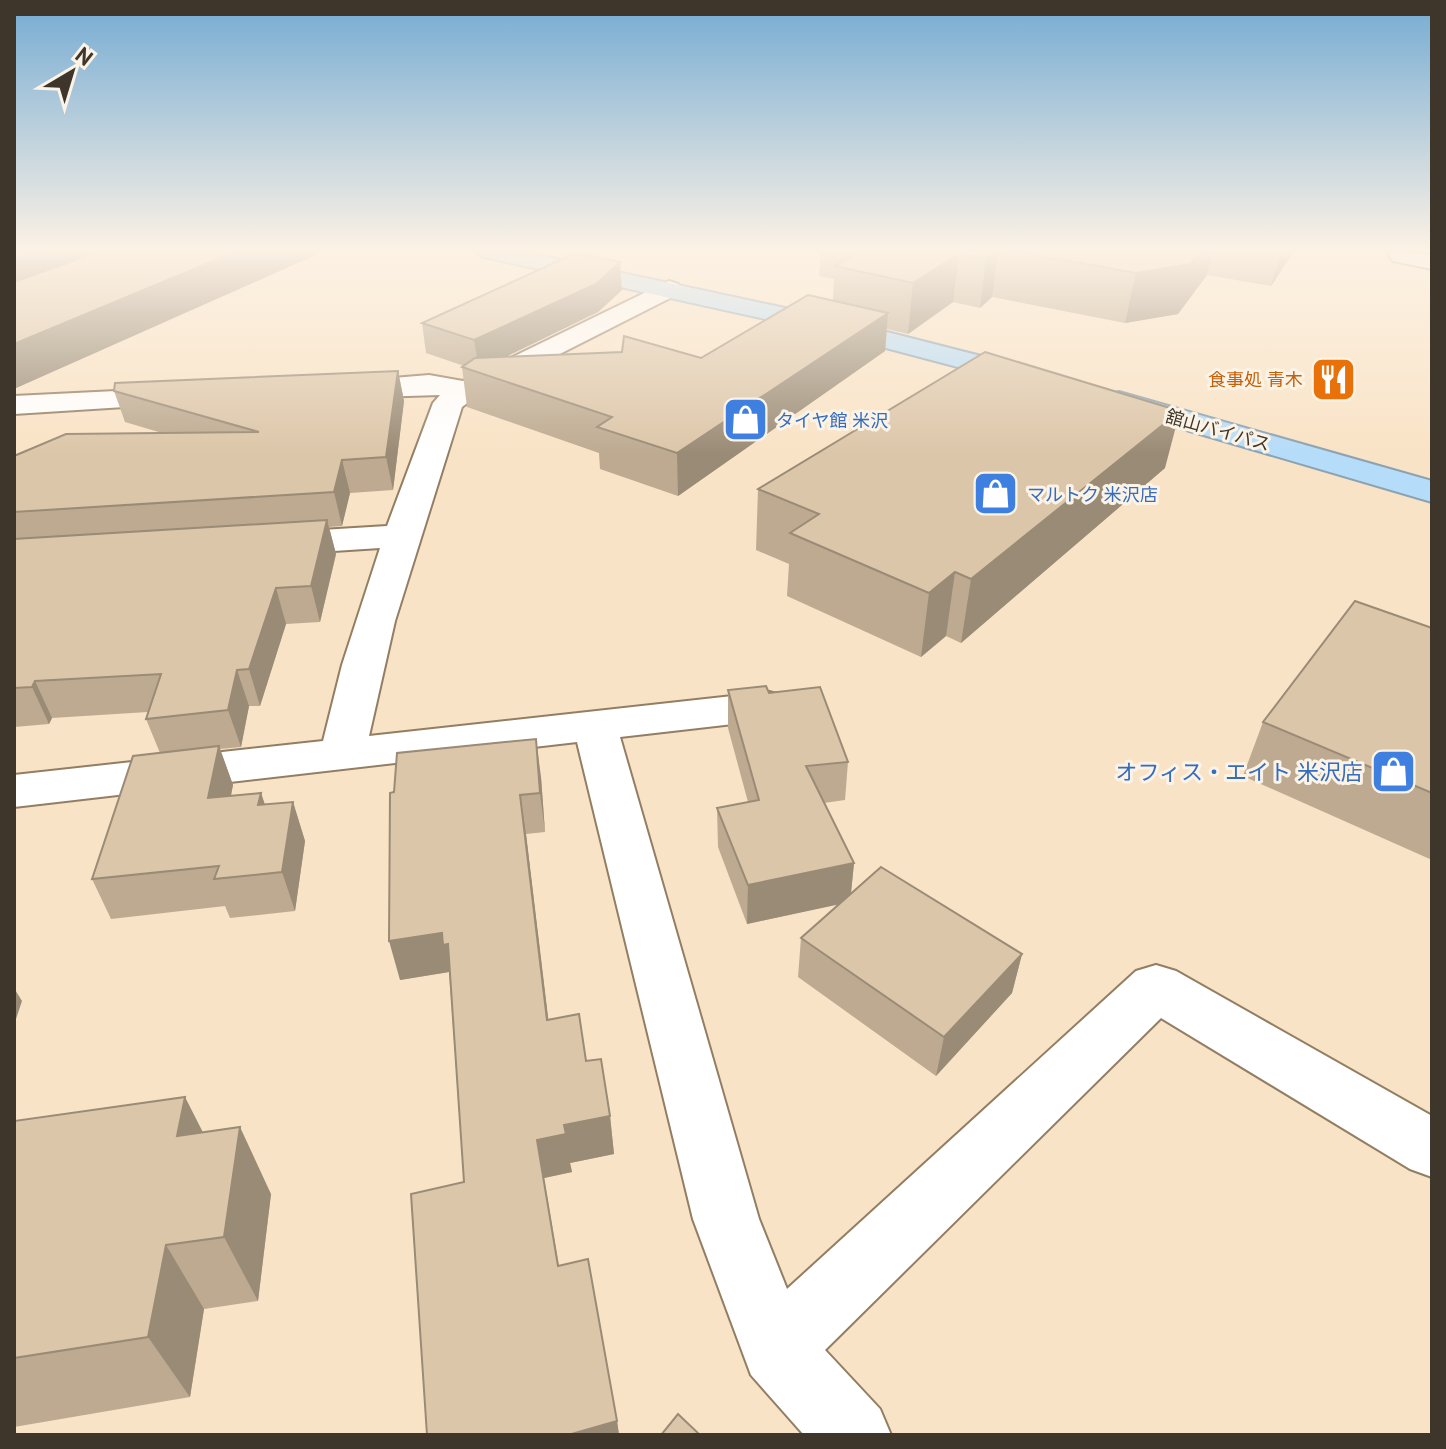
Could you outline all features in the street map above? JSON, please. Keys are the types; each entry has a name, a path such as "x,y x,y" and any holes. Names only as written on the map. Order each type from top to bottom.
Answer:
{"highway":[{"path":"799,319 1047,382"},
{"name":"舘山バイパス","path":"1093,394 1432,492"}],"street":[{"path":"343,754 352,701 402,536 448,403 467,390 610,319"},
{"path":"318,390 429,384 467,390"},
{"path":"14,405 206,395"},
{"path":"231,547 402,536"},
{"path":"14,791 769,706"},
{"path":"595,726 726,1219 776,1350 854,1435"},
{"path":"776,1350 851,1274 1156,987 1432,1149"}],"building":[{"path":"14,319 75,319 14,344"},
{"path":"432,319 521,319 474,340 422,323"},
{"path":"768,319 880,319 677,453 597,427 612,417 462,367 475,358 622,352 624,336 701,358"},
{"path":"985,352 1180,411 971,579 955,572 929,593 790,533 819,514 758,489"},
{"path":"398,371 386,457 342,460 334,492 14,512 14,456 66,434 259,432 114,391 115,383"},
{"path":"327,520 311,586 276,588 249,669 237,670 228,710 146,719 161,674 35,681 32,687 14,688 14,539"},
{"path":"1355,601 1432,628 1432,793 1263,722"},
{"path":"766,686 769,693 820,687 848,762 806,766 854,863 748,885 717,808 759,800 728,690"},
{"path":"536,739 540,793 520,795 547,1020 579,1014 586,1061 601,1059 610,1116 564,1125 566,1134 537,1140 558,1266 588,1259 617,1421 568,1435 427,1435 411,1194 464,1182 448,944 443,945 442,933 389,941 390,793 394,792 397,753"},
{"path":"219,746 208,798 261,793 258,805 293,802 282,872 214,879 219,866 92,879 133,756"},
{"path":"881,867 1022,954 944,1037 801,938"},
{"path":"185,1097 177,1136 240,1127 224,1237 166,1245 148,1337 14,1358 14,1121"},
{"path":"678,1414 700,1435 661,1435"}],"place":[{"name":"食事処 青木","path":"1334,379"},
{"name":"タイヤ館 米沢","path":"745,420"},
{"name":"マルトク 米沢店","path":"996,494"},
{"name":"オフィス・エイト 米沢店","path":"1394,772"}]}
